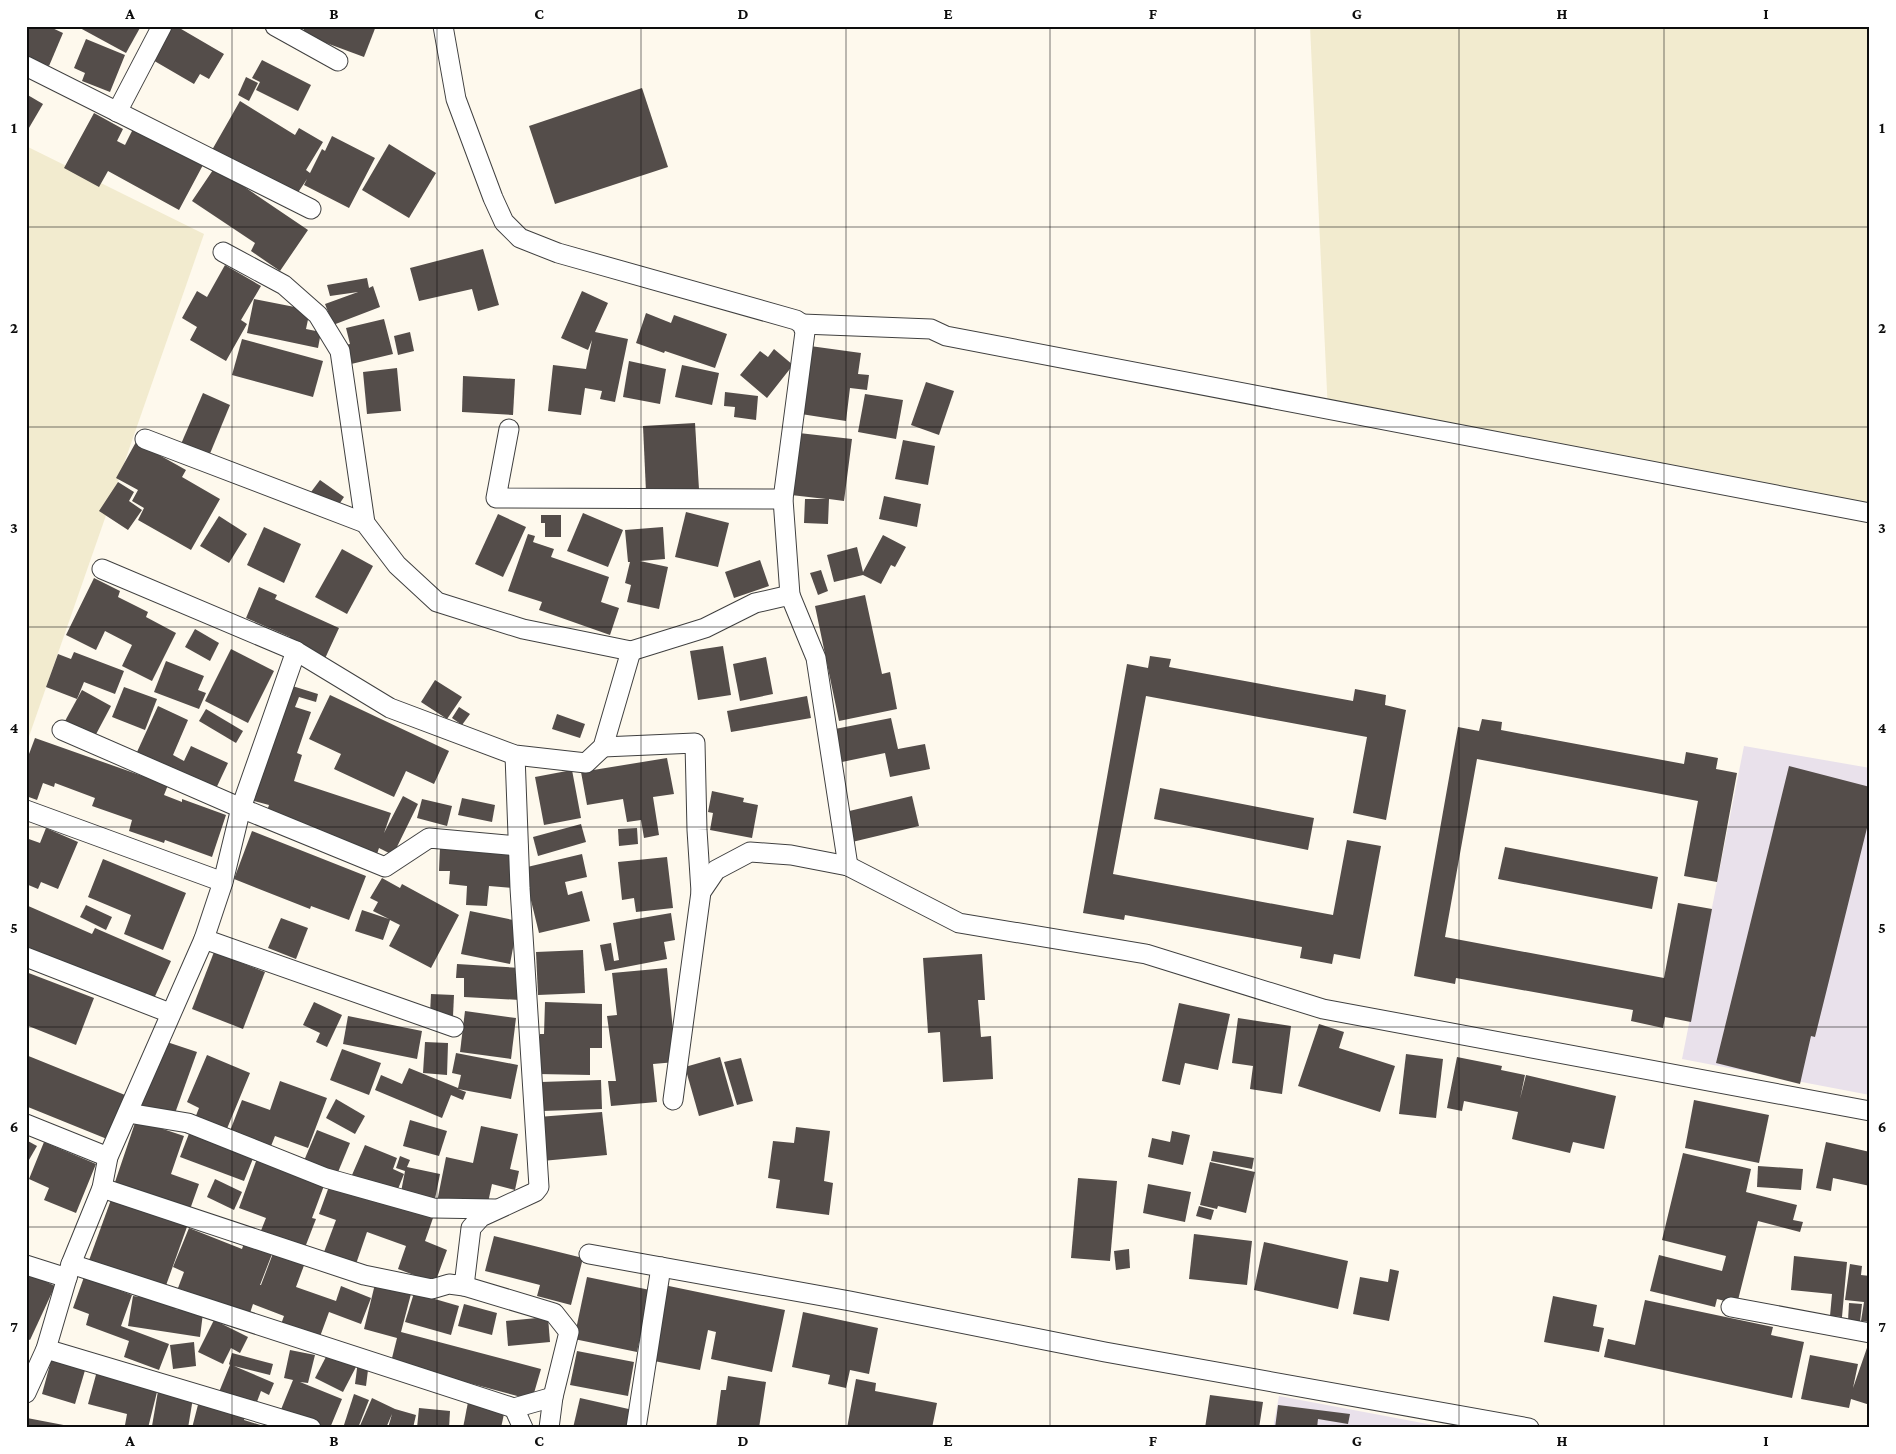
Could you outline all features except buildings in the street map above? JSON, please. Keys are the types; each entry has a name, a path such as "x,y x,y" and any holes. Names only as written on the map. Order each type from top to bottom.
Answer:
{"street":[{"path":"117,112 162,26"},
{"path":"275,26 338,61"},
{"path":"443,26 456,99 493,198 504,222 520,238 558,253 796,320 802,324 931,329 946,336 1870,513"},
{"path":"26,66 311,209"},
{"path":"223,252 284,285 318,315 340,351 366,523 398,565 437,602 522,629 631,651 705,628 755,603 790,595"},
{"path":"802,324 805,332 784,499 790,595 816,658 848,866"},
{"path":"509,429 496,498 784,499"},
{"path":"145,439 366,523"},
{"path":"102,569 296,651 390,708 515,755 586,762 603,747 631,651"},
{"path":"26,1393 46,1349 69,1272 102,1188 108,1157 204,939 222,882 241,808 296,651"},
{"path":"62,730 241,808 385,867 429,838 518,846"},
{"path":"603,747 695,743 697,830 701,892 673,1100"},
{"path":"464,1286 472,1228 481,1216 536,1192 539,1187 518,846 515,755"},
{"path":"26,810 222,882"},
{"path":"701,892 716,870 750,852 792,855 848,866 959,923 1146,954 1323,1009 1870,1112"},
{"path":"204,939 454,1027"},
{"path":"26,957 170,1013"},
{"path":"128,1114 188,1123 326,1178 433,1208 496,1209"},
{"path":"26,1124 108,1157"},
{"path":"102,1188 364,1274 432,1289 449,1284 464,1286 554,1313 569,1332 553,1397 549,1428"},
{"path":"589,1254 850,1301 1114,1353 1529,1428"},
{"path":"26,1265 69,1272 514,1408 553,1397"},
{"path":"636,1428 661,1267"},
{"path":"1730,1307 1870,1333"},
{"path":"46,1349 311,1428"},
{"path":"514,1408 523,1428"}],"shaded area":[{"path":"1310,26 1869,26 1870,518 1328,413"},
{"path":"26,146 204,234 26,745"},
{"path":"1744,746 1870,768 1870,1095 1682,1059"},
{"path":"1279,1396 1449,1428 1273,1428"}]}
